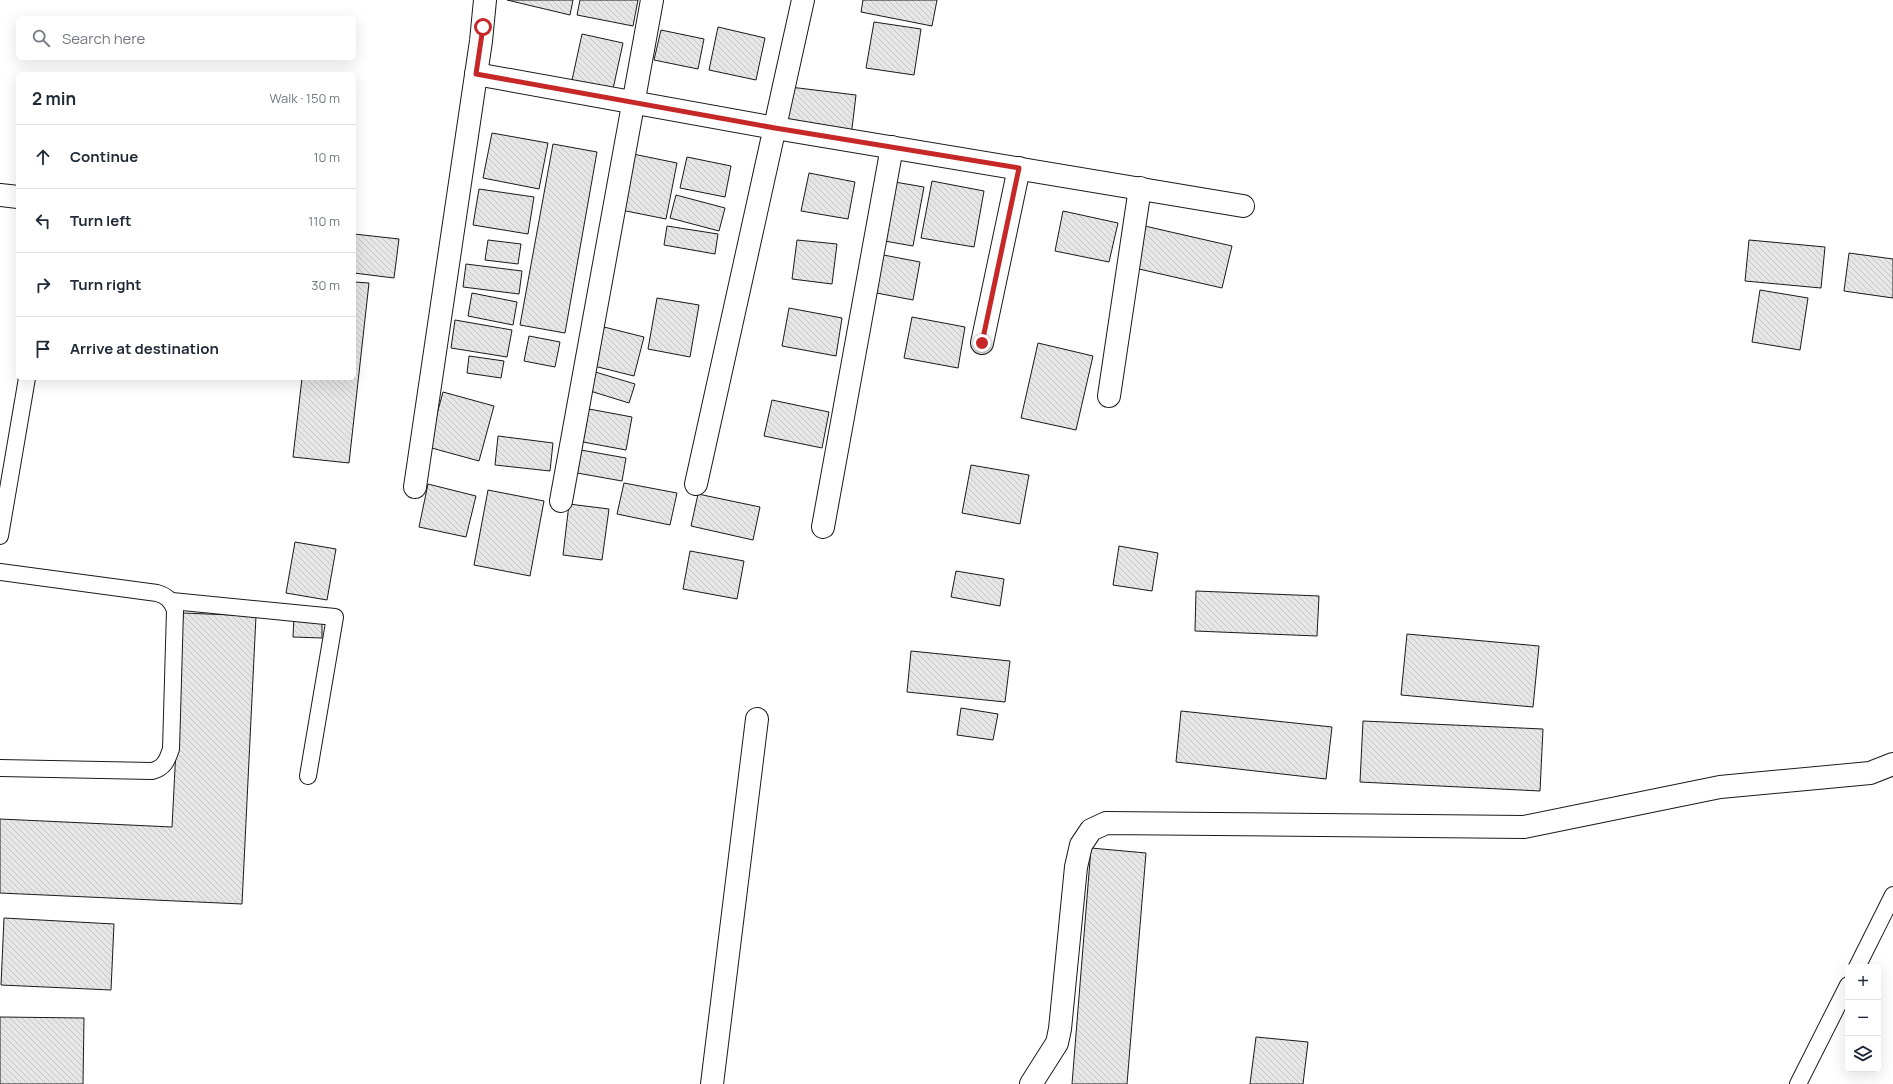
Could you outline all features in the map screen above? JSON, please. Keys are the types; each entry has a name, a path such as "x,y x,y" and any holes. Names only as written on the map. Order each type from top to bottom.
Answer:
{"street":[{"path":"415,487 476,74 485,0"},
{"path":"561,501 652,0"},
{"path":"696,484 803,0"},
{"path":"476,74 775,128 1243,206"},
{"path":"823,527 892,147"},
{"path":"982,343 1019,168"},
{"path":"1110,396 1140,188"},
{"path":"0,195 16,197"},
{"path":"712,1084 757,718"},
{"path":"1031,1084 1057,1043 1060,1030 1076,867 1081,845 1091,830 1106,824 1122,822 1524,827 1720,788 1870,773 1893,764"}],"lane":[{"path":"0,536 27,380"},
{"path":"0,572 157,593 172,601 335,617 308,776"},
{"path":"0,768 152,771 161,768 168,760 171,749 175,610 172,601"},
{"path":"1858,964 1893,895"},
{"path":"1798,1084 1845,991"}],"building":[{"path":"507,0 573,0 570,15"},
{"path":"580,0 638,0 633,26 577,15"},
{"path":"863,0 937,0 932,26 861,12"},
{"path":"874,22 921,29 914,75 866,68"},
{"path":"718,27 765,38 756,80 709,70"},
{"path":"661,30 704,39 698,69 654,60"},
{"path":"582,34 623,43 613,89 572,80"},
{"path":"790,87 856,95 850,145 784,137"},
{"path":"492,133 548,143 539,189 483,178"},
{"path":"553,144 597,152 565,333 520,325"},
{"path":"628,153 677,163 666,219 616,209"},
{"path":"687,157 731,166 725,197 680,188"},
{"path":"809,173 855,182 848,219 801,211"},
{"path":"883,180 924,187 913,246 873,239"},
{"path":"932,181 984,191 974,247 921,238"},
{"path":"479,189 534,197 528,234 473,225"},
{"path":"676,195 725,208 719,231 670,218"},
{"path":"1063,211 1118,223 1109,262 1055,251"},
{"path":"1136,224 1232,246 1222,288 1126,266"},
{"path":"667,226 718,234 715,254 664,245"},
{"path":"356,234 399,239 394,278 356,273"},
{"path":"488,240 521,244 518,264 485,260"},
{"path":"797,240 837,244 832,284 792,279"},
{"path":"1749,240 1825,247 1821,288 1745,281"},
{"path":"868,252 920,262 913,300 861,290"},
{"path":"1849,253 1893,259 1893,298 1844,291"},
{"path":"466,264 522,271 519,294 463,287"},
{"path":"356,282 369,283 349,463 293,457 302,380 356,380"},
{"path":"1760,290 1808,298 1800,350 1752,342"},
{"path":"472,293 517,302 513,325 468,316"},
{"path":"657,298 699,305 690,357 648,349"},
{"path":"789,308 842,318 836,356 782,346"},
{"path":"912,317 965,327 958,368 904,358"},
{"path":"455,320 512,330 507,357 451,348"},
{"path":"604,327 644,337 634,376 594,366"},
{"path":"529,336 560,342 555,367 524,361"},
{"path":"1038,343 1093,356 1076,430 1021,418"},
{"path":"469,356 504,361 501,378 467,373"},
{"path":"592,371 635,384 629,403 587,390"},
{"path":"443,392 494,406 479,461 428,447"},
{"path":"772,400 829,412 822,448 764,436"},
{"path":"589,409 632,417 626,450 583,442"},
{"path":"498,436 553,443 550,471 495,465"},
{"path":"581,450 626,458 622,481 577,473"},
{"path":"971,465 1029,475 1020,524 962,513"},
{"path":"624,483 677,493 670,525 617,514"},
{"path":"428,484 476,496 466,537 419,527"},
{"path":"488,490 544,501 530,576 474,565"},
{"path":"698,494 760,507 753,540 691,526"},
{"path":"569,504 609,509 602,560 563,555"},
{"path":"295,542 336,549 327,600 286,593"},
{"path":"1119,546 1158,553 1152,591 1113,585"},
{"path":"690,551 744,561 737,599 683,589"},
{"path":"956,571 1004,579 1000,606 951,597"},
{"path":"1196,591 1319,596 1317,636 1195,631"},
{"path":"183,613 256,616 242,904 0,893 0,819 172,827"},
{"path":"294,615 322,616 322,638 293,637"},
{"path":"1407,634 1539,646 1533,707 1401,695"},
{"path":"911,651 1010,661 1005,702 907,692"},
{"path":"961,708 998,714 993,740 957,735"},
{"path":"1181,711 1332,727 1326,779 1176,762"},
{"path":"1363,721 1543,729 1540,791 1360,782"},
{"path":"1091,848 1146,853 1127,1084 1072,1084"},
{"path":"4,918 114,924 111,990 1,985"},
{"path":"0,1017 84,1018 83,1084 0,1084"},
{"path":"1256,1037 1308,1042 1303,1084 1250,1084"}],"route":[{"path":"483,27 476,74 775,128 1019,168 982,343"}]}
